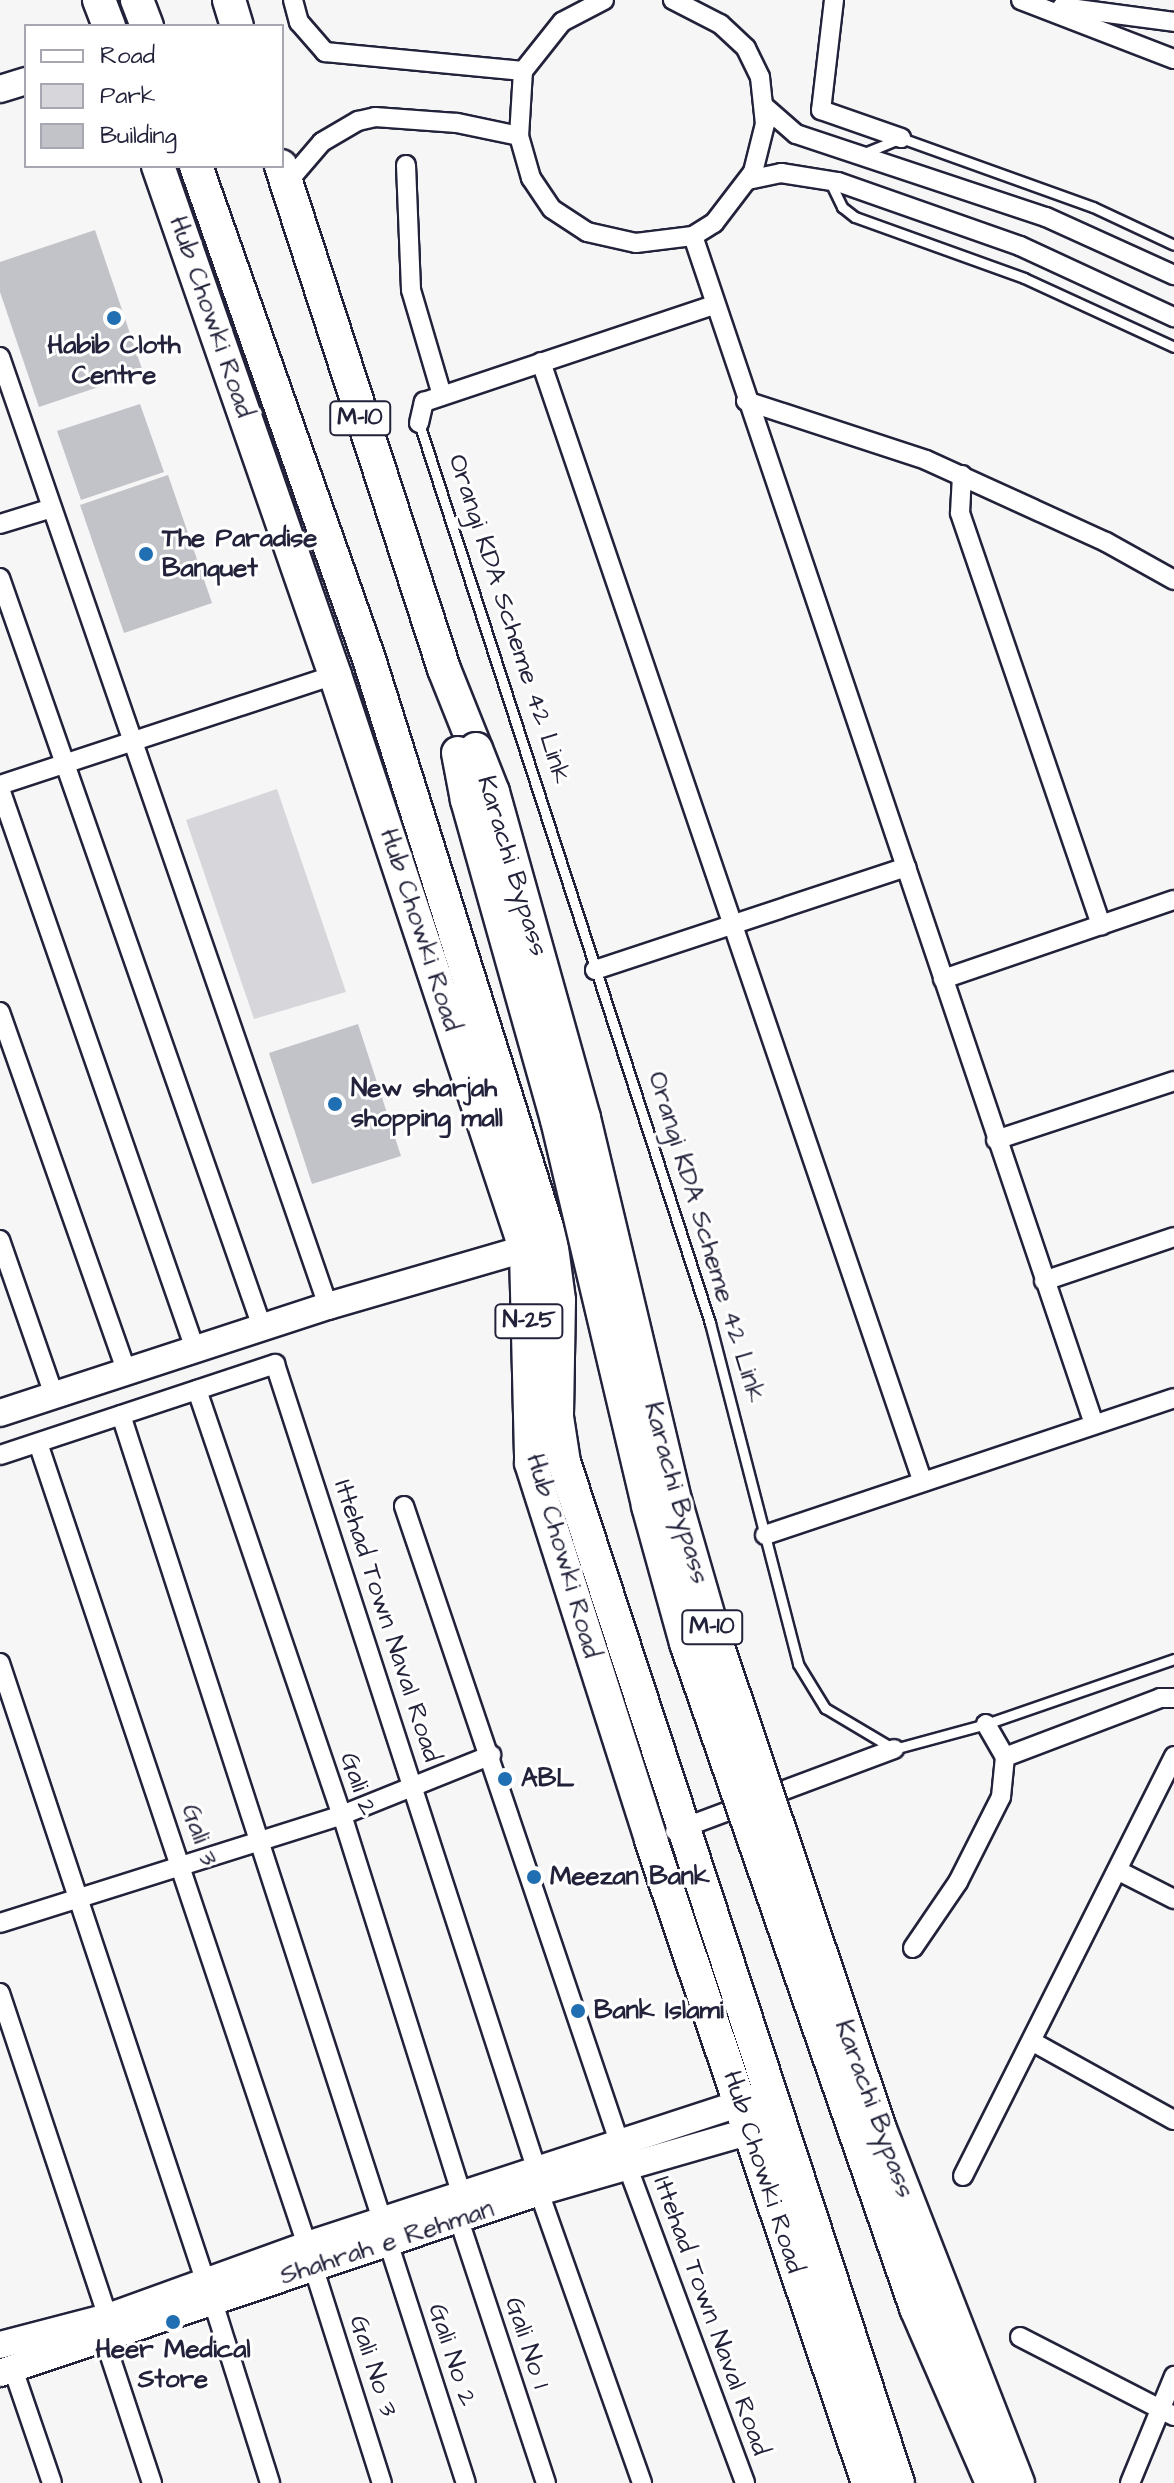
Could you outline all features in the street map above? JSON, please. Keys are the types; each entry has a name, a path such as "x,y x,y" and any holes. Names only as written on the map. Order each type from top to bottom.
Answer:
{"highway":[{"path":"99,0 108,24"},
{"path":"137,0 146,24"},
{"path":"229,0 236,24"},
{"name":"Hub Chowki Road","path":"159,168 538,1245 531,1463 651,1840 759,2113 868,2483"},
{"path":"197,168 369,659 538,1245 559,1300 557,1417 564,1462 683,1828 759,2113 898,2483"},
{"name":"Karachi Bypass","path":"284,175 444,669 467,751 467,800 557,1120 648,1506 686,1643 916,2308 992,2483"},
{"name":"Karachi Bypass","path":"467,751 493,792 584,1118 676,1503 715,1638 885,2143 1018,2483"}],"main road":[{"path":"0,89 24,82"},
{"path":"0,1413 328,1306 538,1245"},
{"name":"Shahrah e Rehman","path":"6,2371 106,2329 310,2255 538,2181 619,2142 759,2113"},
{"name":"Shahrah e Rehman","path":"538,2181 628,2168 759,2113"},
{"name":"Shahrah e Rehman","path":"0,2344 106,2329"}],"street":[{"path":"293,0 305,32 325,52 523,71"},
{"path":"604,0 562,22 523,71 519,136 540,195 569,223 604,237 636,243 693,236 724,212 748,180 762,142 765,107 760,77 746,48 706,14 673,0"},
{"path":"834,0 821,110 901,138"},
{"path":"1023,1 1174,22"},
{"path":"1023,1 1174,59"},
{"path":"765,107 796,134 1046,217 1174,275"},
{"path":"284,175 343,128 375,117 457,123 519,136"},
{"path":"406,165 411,290 442,395"},
{"path":"748,180 781,173 830,181 1020,246 1174,317"},
{"path":"693,236 746,401 1094,1424"},
{"path":"419,423 424,402 714,305"},
{"path":"0,357 328,1306"},
{"path":"541,362 922,1480"},
{"path":"746,401 962,475 1106,542 1174,580"},
{"path":"962,475 960,513 1101,926"},
{"path":"0,524 52,508"},
{"path":"0,578 62,765 262,1327"},
{"path":"195,1349 0,787 335,675"},
{"path":"595,970 906,867"},
{"path":"943,979 1174,900"},
{"path":"0,1012 127,1372"},
{"path":"996,1140 1174,1081"},
{"path":"1044,1281 1174,1237"},
{"path":"0,1240 54,1395"},
{"name":"Ittehad Town Naval Road","path":"0,1455 275,1364 413,1783 538,2181 642,2483"},
{"name":"Gali 2","path":"197,1390 342,1815 461,2208"},
{"path":"765,1535 1174,1398"},
{"path":"121,1415 262,1841 385,2232"},
{"name":"Gali 3","path":"38,1443 183,1866 310,2255"},
{"name":"Ittehad Town Naval Road","path":"404,1506 491,1755 628,2168 745,2483"},
{"path":"0,1663 270,2483"},
{"path":"1005,1757 1160,1698 1174,1698"},
{"path":"913,1948 958,1882 1001,1797 1005,1757 986,1724"},
{"path":"651,1840 894,1749"},
{"path":"0,1923 342,1815 413,1783 491,1755"},
{"path":"963,2176 1119,1871 1174,1756"},
{"path":"1119,1871 1174,1899"},
{"path":"0,1993 152,2483"},
{"path":"1033,2042 1174,2120"},
{"name":"Gali No 1","path":"461,2208 546,2483"},
{"name":"Gali No 2","path":"385,2232 466,2483"},
{"name":"Gali No 3","path":"310,2255 382,2483"},
{"path":"1020,2337 1167,2412"},
{"path":"6,2371 52,2483"},
{"path":"1130,2483 1167,2412 1174,2376"}],"lane":[{"path":"862,154 901,138 1093,207 1174,245"},
{"path":"830,181 842,207 855,217 1024,278 1174,347"},
{"name":"Orangi KDA Scheme 42 Link","path":"419,423 710,1323 798,1664 825,1708 894,1749"},
{"path":"894,1749 986,1724 1174,1659"}],"green space":[{"path":"277,789 346,992 254,1019 186,820"}],"building":[{"path":"95,230 143,372 39,407 0,292 0,262"},
{"path":"140,404 164,472 81,500 57,431"},
{"name":"The Paradise Banquet","path":"168,475 212,603 124,633 80,505"},
{"name":"New sharjah shopping mall","path":"358,1024 401,1156 312,1184 269,1053"}],"place":[{"name":"Habib Cloth Centre","path":"114,318"},
{"name":"The Paradise Banquet","path":"146,554"},
{"name":"New sharjah shopping mall","path":"335,1104"},
{"name":"ABL","path":"505,1779"},
{"name":"Meezan Bank","path":"534,1877"},
{"name":"Bank Islami","path":"578,2011"},
{"name":"Heer Medical Store","path":"173,2322"}]}
